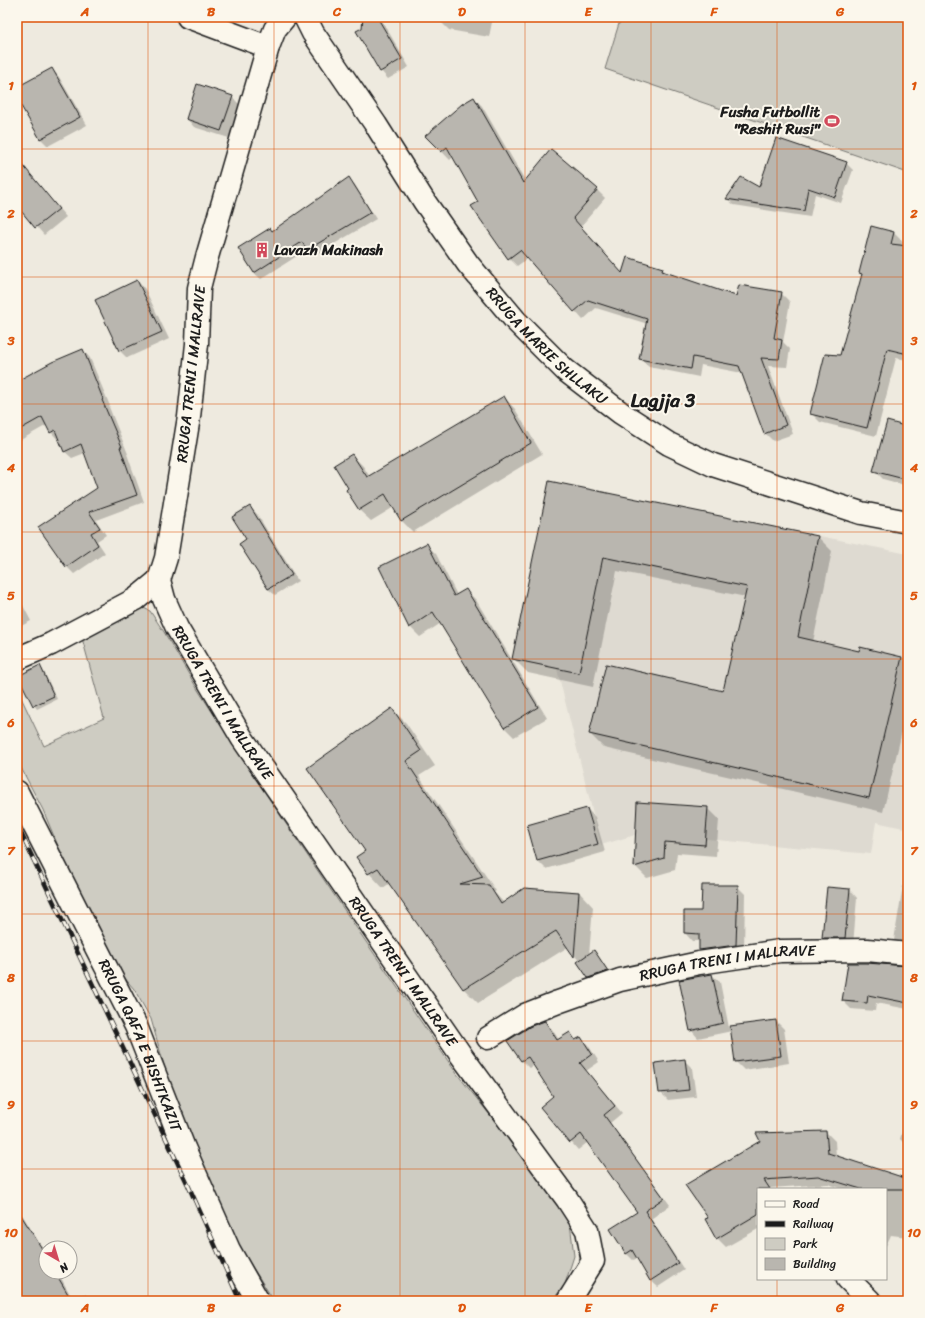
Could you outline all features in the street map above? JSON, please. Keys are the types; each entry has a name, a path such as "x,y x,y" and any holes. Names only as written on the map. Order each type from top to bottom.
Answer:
{"street":[{"path":"188,17 268,47"},
{"name":"RRUGA TRENI I MALLRAVE","path":"285,17 275,29 268,47 199,288 196,344 189,417 166,558 159,580 164,599 176,628 242,738 461,1055 568,1198 588,1230 593,1261 568,1301"},
{"name":"RRUGA MARIE SHLLAKU","path":"305,17 313,33 372,118 424,201 468,264 516,321 565,370 620,413 669,444 713,465 861,513 908,522"},
{"path":"17,659 51,644 136,599 159,580"},
{"name":"RRUGA QAFA E BISHTKAZIT","path":"17,792 136,1026 184,1148 229,1250 258,1301"},
{"name":"RRUGA TRENI I MALLRAVE","path":"488,1038 525,1015 586,992 620,980 699,963 780,951 867,950 908,954"},
{"path":"849,1280 870,1301"}],"shaded area":[{"path":"549,481 908,554 908,829 876,822 871,854 706,839 666,842 664,858 634,867 635,835 601,845 557,669 512,659"}],"green space":[{"name":"Fusha Futbollit \"Reshit Rusi\"","path":"621,17 908,17 908,173 605,69"},
{"path":"137,605 150,611 198,690 257,781 457,1074 555,1196 570,1223 574,1256 565,1284 552,1301 274,1301 234,1238 175,1104 151,1019 134,989 112,963 66,865 43,810 17,760 17,689 44,746 104,718 82,638"}],"building":[{"path":"363,17 377,17 402,59 380,72 356,31 362,28"},
{"path":"52,68 80,117 40,139 17,99 17,87"},
{"path":"197,84 233,96 221,131 186,119"},
{"path":"474,97 523,183 551,149 598,189 573,218 622,273 627,257 663,268 662,271 736,296 739,285 782,292 774,338 782,340 779,359 761,358 786,425 764,434 739,366 693,357 691,369 639,359 647,319 588,300 574,312 520,250 508,259 471,206 478,202 447,147 441,152 425,136 462,104"},
{"path":"776,138 847,162 835,197 808,188 804,211 726,199 741,177 759,187"},
{"path":"17,158 59,209 35,228 17,206"},
{"path":"349,177 371,212 307,250 302,242 254,273 238,248 270,228 272,231"},
{"path":"871,226 894,232 891,244 908,246 908,354 887,349 867,428 810,414 825,354 840,355 862,274 859,273"},
{"path":"137,280 162,332 119,351 95,300"},
{"path":"83,349 103,399 102,400 122,447 120,447 137,495 89,512 100,528 91,533 98,545 66,567 38,527 97,488 81,444 64,452 55,430 50,433 42,417 17,431 17,381 52,362"},
{"path":"504,396 531,443 401,521 385,494 359,510 346,490 348,488 334,465 352,454 367,477"},
{"path":"887,421 908,427 908,480 873,471"},
{"path":"549,481 818,536 798,637 859,651 860,647 902,657 869,798 589,734 606,664 723,691 747,587 603,557 579,673 512,659"},
{"path":"250,506 292,575 268,589 239,544 246,539 232,517"},
{"path":"427,543 454,596 466,589 538,707 504,728 433,612 409,628 379,567"},
{"path":"40,665 54,696 33,706 18,676"},
{"path":"392,708 421,751 406,761 483,877 460,884 489,885 501,904 524,888 579,892 574,957 556,931 463,989 378,868 368,874 356,857 365,851 307,768"},
{"path":"637,802 708,807 705,845 665,842 664,858 634,867"},
{"path":"587,808 598,844 537,861 527,825"},
{"path":"702,885 738,885 736,945 699,950 699,934 684,933 684,911 701,911"},
{"path":"827,887 850,889 845,938 822,938"},
{"path":"594,950 608,971 588,978 577,962"},
{"path":"848,963 908,966 908,1003 868,995 867,1003 842,1001"},
{"path":"712,974 723,1023 690,1031 679,980"},
{"path":"776,1020 781,1056 735,1062 730,1026"},
{"path":"545,1021 557,1040 570,1032 575,1040 581,1037 592,1054 580,1063 615,1106 604,1115 664,1198 645,1211 678,1263 650,1281 632,1250 626,1254 610,1229 637,1212 581,1134 570,1143 540,1107 553,1096 528,1057 521,1061 507,1041 531,1026"},
{"path":"685,1059 689,1090 659,1093 655,1063"},
{"path":"826,1131 828,1153 908,1179 908,1189 858,1188 818,1176 764,1180 769,1188 757,1188 757,1215 716,1239 705,1219 708,1218 685,1185 760,1141 756,1133"},
{"path":"17,1209 38,1242 38,1280 60,1280 72,1301 17,1301"}],"railway":[{"path":"17,825 189,1187 240,1301"}],"place":[{"name":"Fusha Futbollit \"Reshit Rusi\"","path":"832,121"},
{"name":"Lavazh Makinash","path":"262,250"}],"district":[{"name":"Lagjja 3","path":"663,400"}]}
